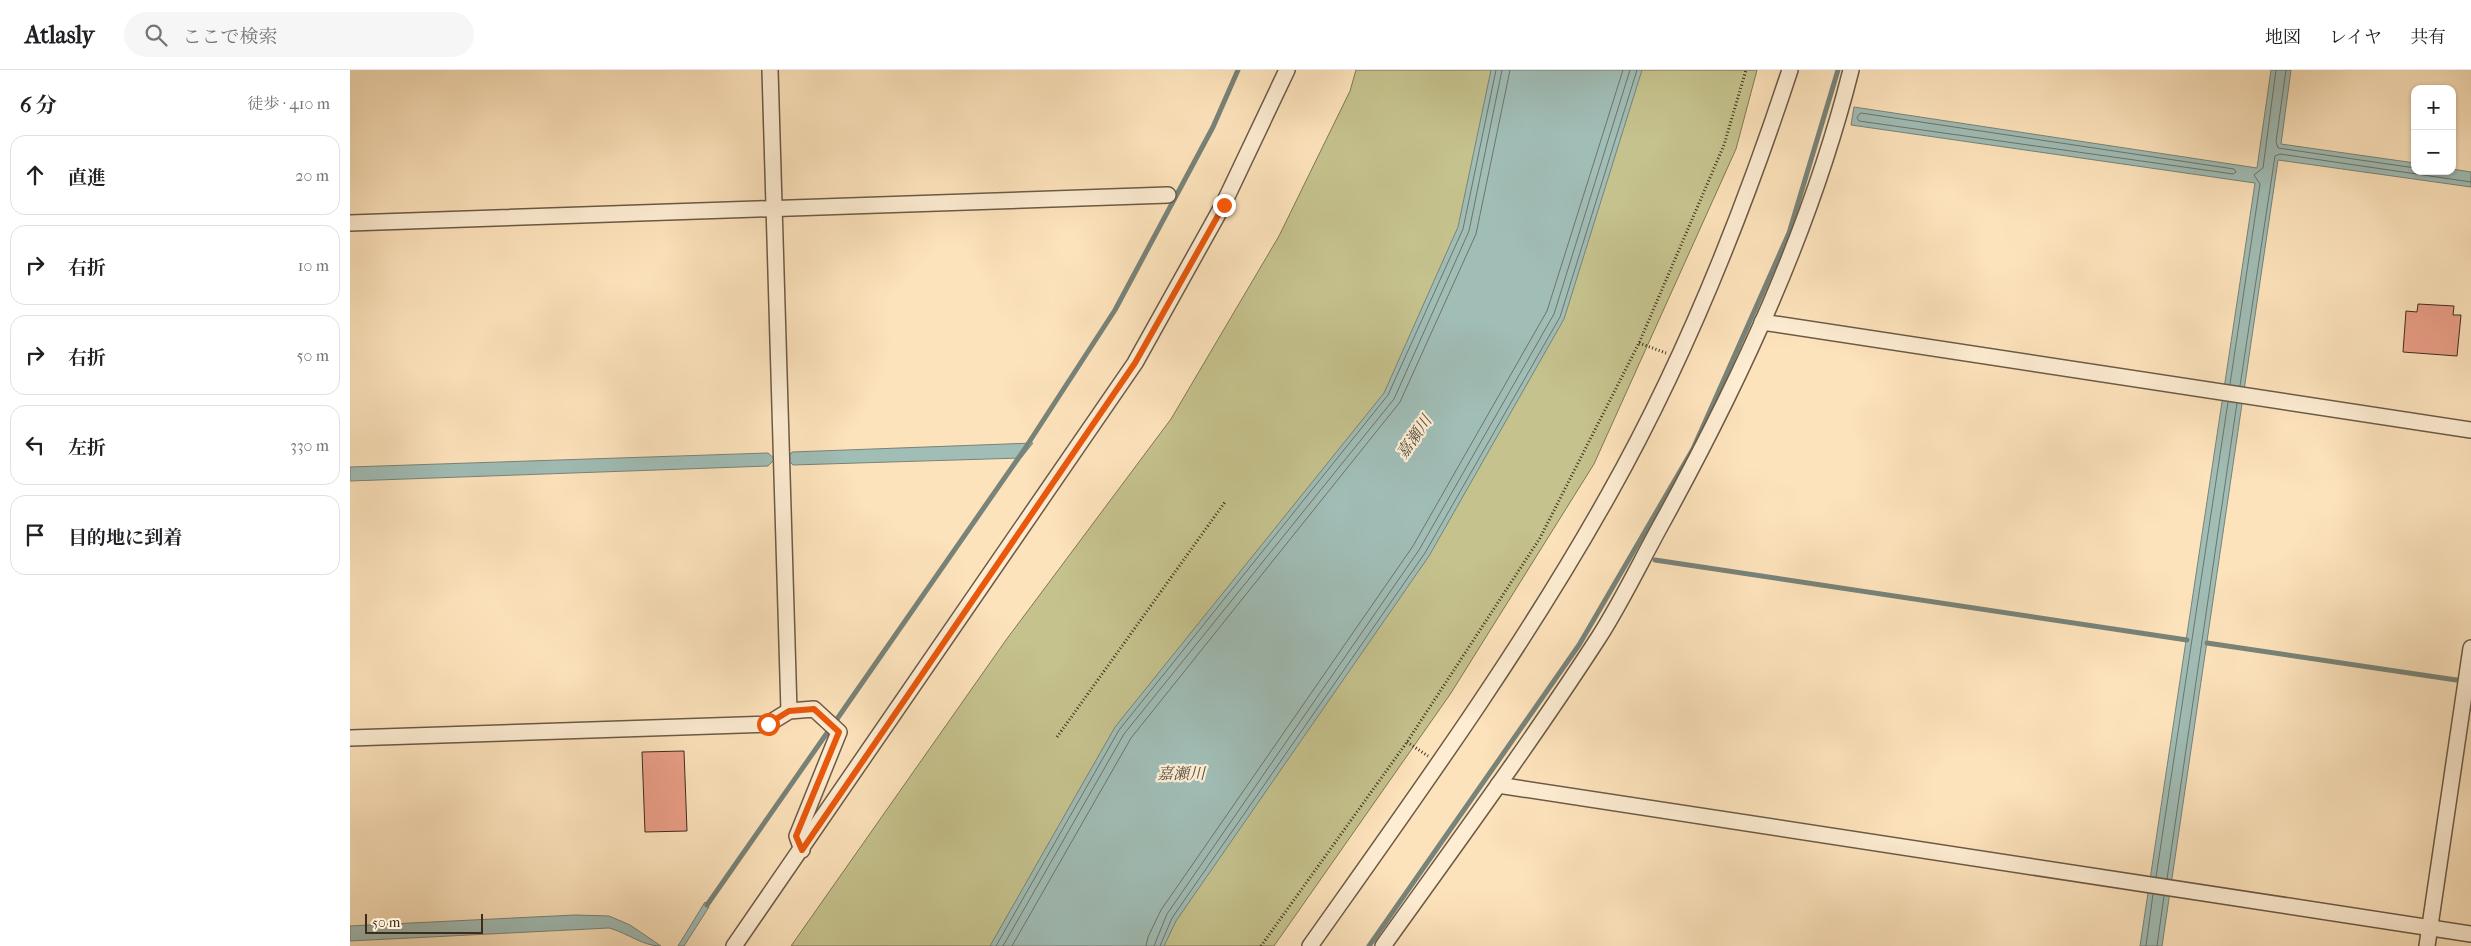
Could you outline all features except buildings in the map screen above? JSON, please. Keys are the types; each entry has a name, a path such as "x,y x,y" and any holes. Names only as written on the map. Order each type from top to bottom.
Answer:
{"street":[{"path":"770,70 789,711"},
{"path":"734,946 802,850 1135,363 1224,205 1287,70"},
{"path":"1310,946 1440,762 1536,617 1604,503 1678,358 1760,162 1790,70"},
{"path":"1384,946 1498,785 1600,635 1708,438 1762,322 1801,231 1833,136 1851,70"},
{"path":"350,222 1168,195"},
{"path":"1762,322 2471,430"},
{"path":"2427,946 2471,648"},
{"path":"350,738 768,724 789,711 814,709 839,732 796,836 802,850"},
{"path":"1498,785 2471,934"}],"path":[{"path":"1261,946 1406,742 1540,538 1639,343 1724,145 1746,70"},
{"path":"1639,343 1678,358"},
{"path":"1057,737 1226,502"},
{"path":"1406,742 1440,762"}],"shaded area":[{"path":"1356,70 1512,70 1474,234 1385,415 1017,946 791,946 1006,640 1171,419 1279,236 1350,91"},
{"path":"1620,70 1757,70 1736,149 1594,464 1451,693 1274,946 1137,946"}],"water":[{"name":"嘉瀬川","path":"1491,70 1642,70 1564,319 1429,556 1176,921 1164,946 990,946 1115,727 1384,393 1458,227"},
{"path":"2271,70 2291,70 2281,144 2411,162 2411,175 2456,175 2456,170 2471,172 2471,187 2278,160 2162,946 2140,946 2255,183 1851,125 1854,107 2257,168"},
{"path":"1033,443 1021,458 793,465 787,459 792,452"},
{"path":"768,453 775,459 768,466 350,481 350,467"},
{"path":"705,902 709,907 684,946 678,946"},
{"path":"575,915 609,916 630,925 661,946 641,942 609,928 350,941 350,926"}],"waterway":[{"path":"837,719 1024,450 1115,310 1213,127 1238,70"},
{"path":"1369,946 1579,645 1693,449 1789,233 1838,70"},
{"path":"1655,560 2187,640"},
{"path":"2207,643 2463,681"},
{"path":"707,905 827,733"}],"route":[{"path":"768,724 789,711 814,709 839,732 796,836 802,850 1135,363 1224,205"}]}
